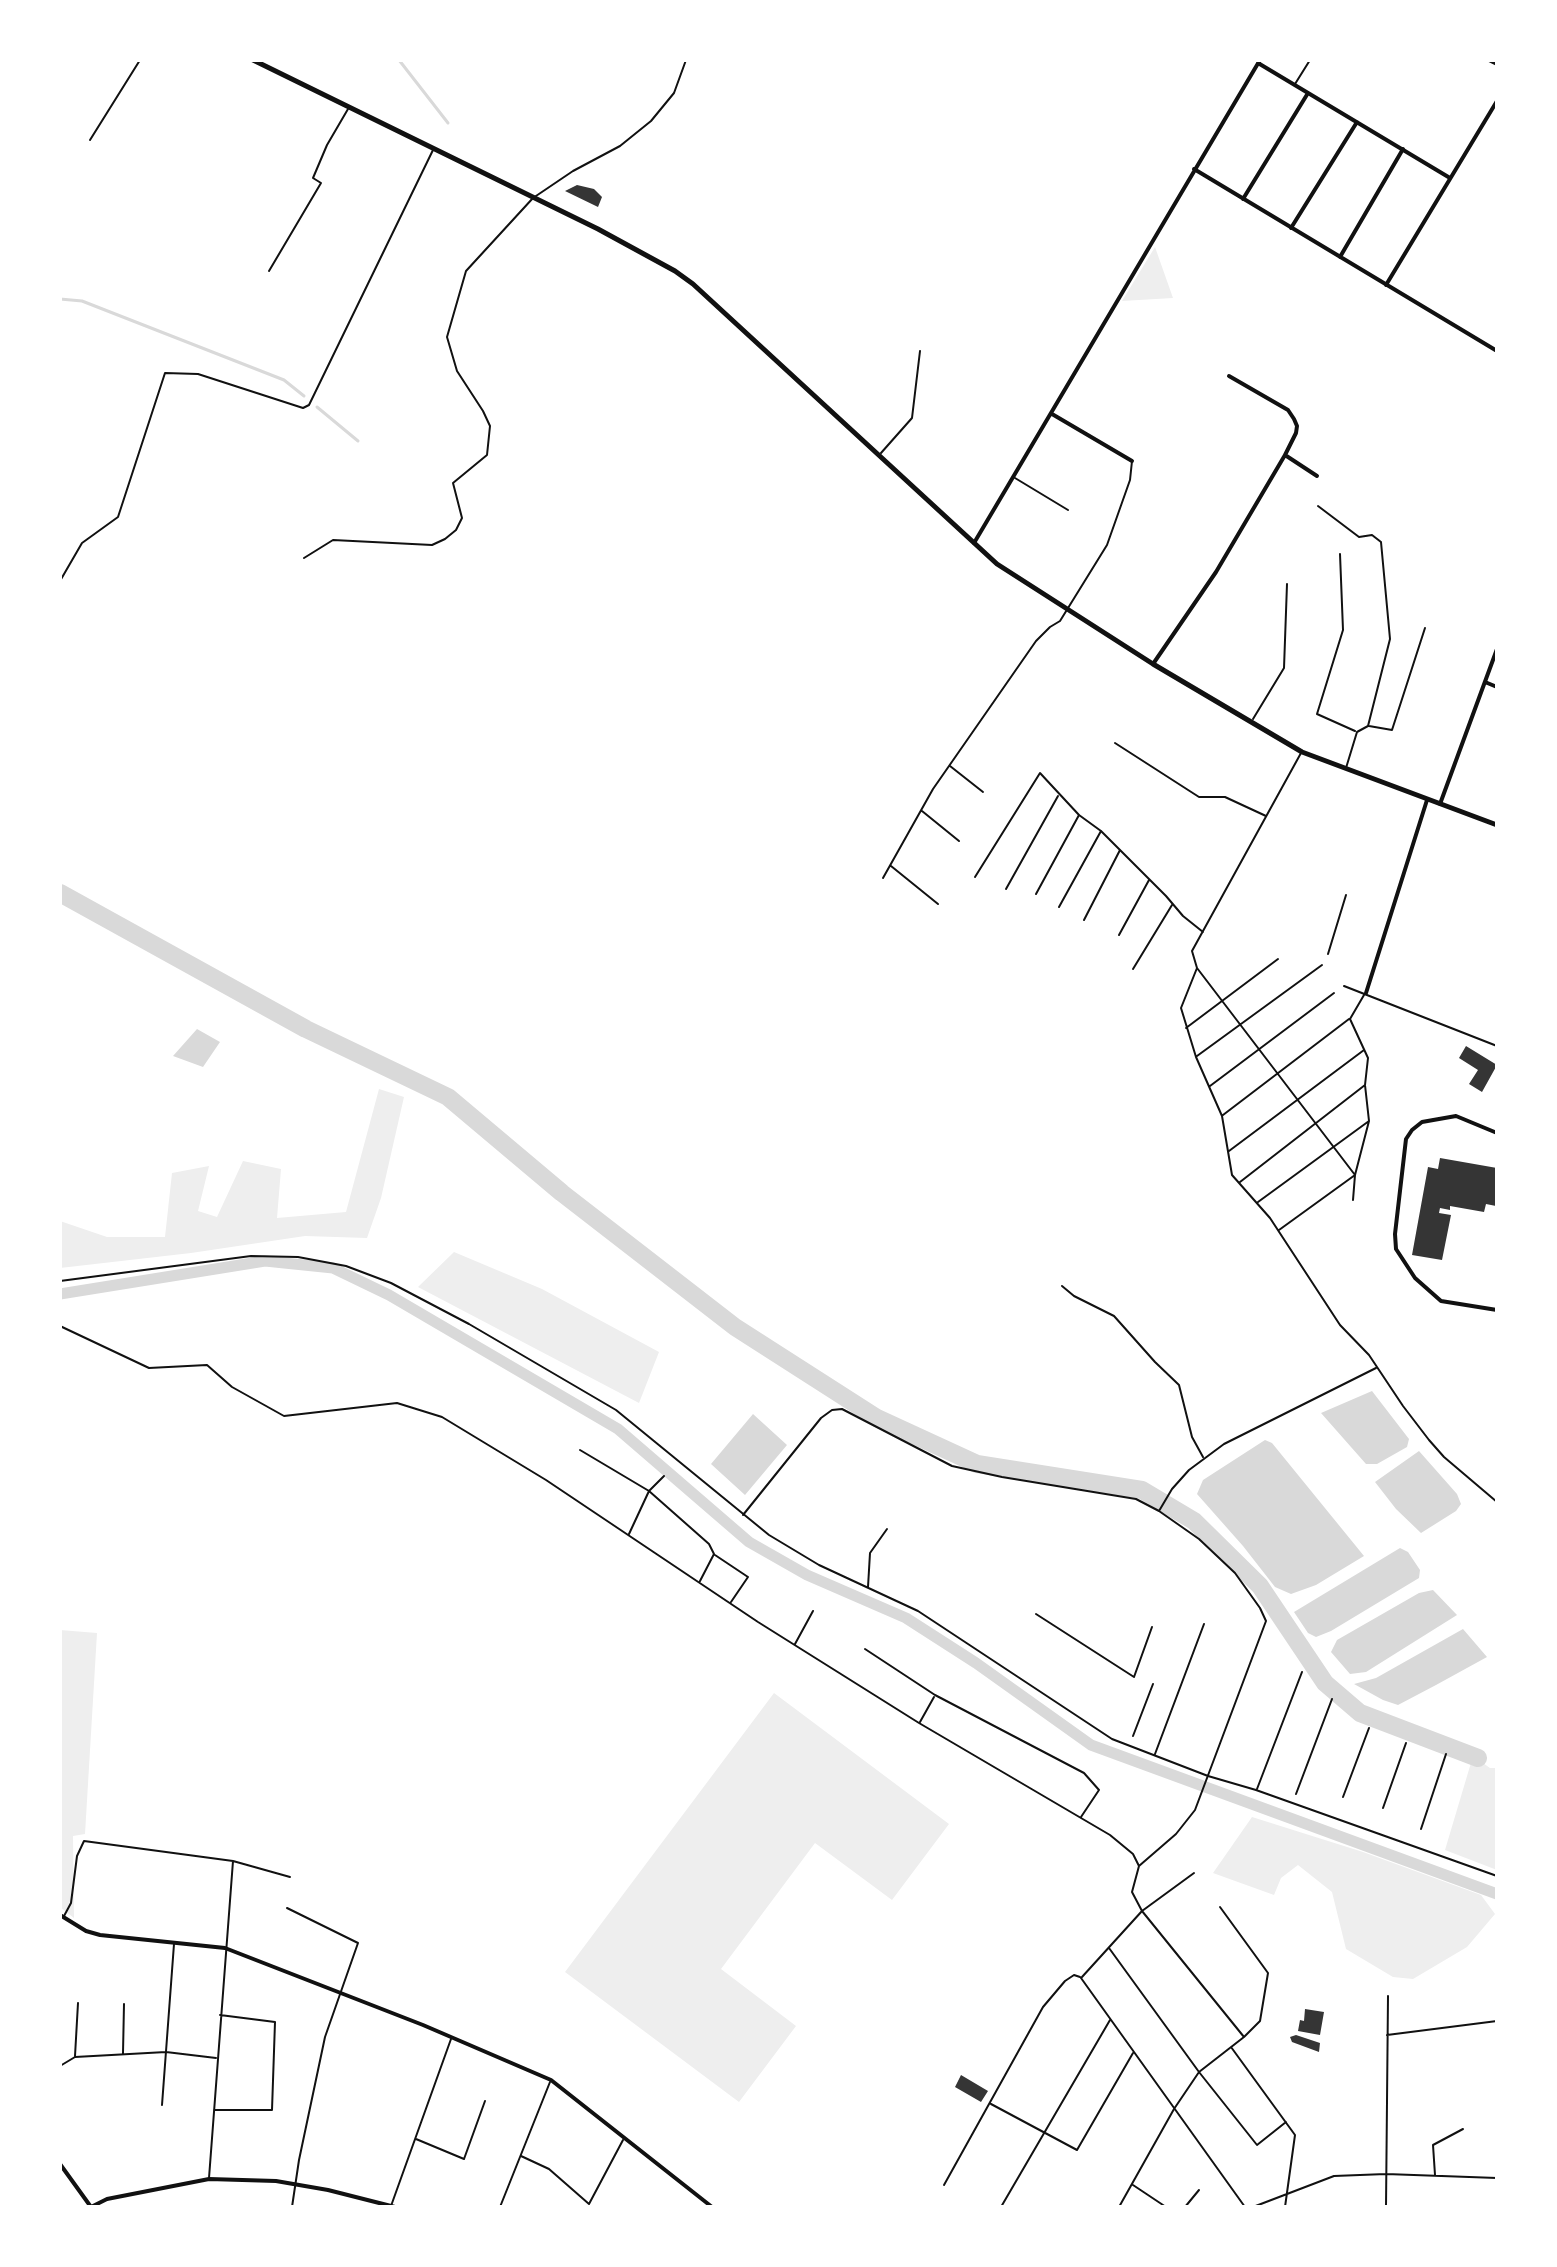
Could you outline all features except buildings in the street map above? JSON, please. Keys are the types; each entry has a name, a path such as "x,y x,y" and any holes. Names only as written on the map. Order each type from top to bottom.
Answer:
{"street":[{"path":"253,60 651,256 693,284 997,564 1153,664 1302,752 1497,825"},
{"path":"1489,60 1497,64"},
{"path":"974,543 1259,62 1450,178"},
{"path":"1243,199 1308,93"},
{"path":"1386,285 1497,101"},
{"path":"1291,228 1357,122"},
{"path":"1340,257 1403,149"},
{"path":"1194,169 1497,351"},
{"path":"1153,664 1216,572 1296,433 1297,426 1288,410 1229,376"},
{"path":"1052,414 1132,461"},
{"path":"1285,455 1317,476"},
{"path":"1440,804 1497,649"},
{"path":"1485,682 1497,687"},
{"path":"1366,993 1427,800"},
{"path":"1497,1133 1456,1116 1422,1122 1412,1130 1406,1139 1395,1234 1396,1249 1415,1278 1441,1301 1497,1310"},
{"path":"62,1916 86,1931 100,1935 225,1948 551,2080 712,2207"},
{"path":"60,2164 91,2207 107,2199 209,2179 296,2184 392,2206"}],"lane":[{"path":"90,140 140,60"},
{"path":"304,558 333,540 432,545 456,530 462,518 453,483 487,455 490,426 457,371 447,337 466,271 533,198 573,171 634,137 674,93 686,60"},
{"path":"1295,85 1310,60"},
{"path":"269,271 321,183 313,178 327,145 348,109"},
{"path":"60,581 82,543 118,517 165,373 198,374 303,408 309,405 433,150"},
{"path":"880,454 912,418 920,351"},
{"path":"883,878 949,766 1036,641 1060,621 1107,545 1130,480 1132,461"},
{"path":"1015,478 1068,510"},
{"path":"1318,506 1359,537 1372,535 1381,542 1390,639 1368,726"},
{"path":"1340,554 1343,630 1317,714 1357,732"},
{"path":"1250,723 1284,668 1287,584"},
{"path":"1346,769 1357,732 1368,726 1392,730 1425,628"},
{"path":"1115,743 1199,797 1225,797 1267,817"},
{"path":"1302,752 1192,951 1197,968 1355,1175"},
{"path":"949,766 983,792"},
{"path":"975,877 1040,773 1183,916 1204,932"},
{"path":"1006,889 1059,794"},
{"path":"921,811 959,841"},
{"path":"1036,894 1079,815"},
{"path":"1059,907 1101,831"},
{"path":"1084,920 1120,850"},
{"path":"890,865 938,904"},
{"path":"1119,935 1149,879"},
{"path":"1328,954 1346,895"},
{"path":"1133,969 1173,904"},
{"path":"1186,1028 1278,959"},
{"path":"1196,1057 1322,965"},
{"path":"1197,968 1181,1008 1196,1057 1222,1116 1232,1175 1279,1230 1340,1325 1369,1355 1429,1440 1452,1465 1497,1502"},
{"path":"1344,986 1497,1046"},
{"path":"1210,1086 1334,993"},
{"path":"1222,1116 1350,1019 1366,993"},
{"path":"1350,1019 1368,1058 1365,1085 1369,1121 1355,1175 1353,1200"},
{"path":"1228,1152 1364,1050"},
{"path":"1239,1182 1365,1085"},
{"path":"1257,1203 1369,1121"},
{"path":"1279,1230 1355,1175"},
{"path":"60,1281 251,1256 298,1257 346,1266 391,1283 469,1324 616,1410 769,1535 819,1565 918,1611 1112,1739 1208,1776 1256,1790 1497,1876"},
{"path":"1062,1286 1074,1296 1114,1316 1179,1385 1192,1437 1203,1458"},
{"path":"60,1326 149,1368 207,1365 232,1387 284,1416 397,1403 442,1417 546,1480 730,1603 919,1723 1080,1818 1133,1854 1139,1866"},
{"path":"1159,1511 1189,1470 1224,1444 1377,1368"},
{"path":"743,1515 821,1418 832,1410 842,1409 952,1466 1136,1499 1199,1539 1235,1573 1266,1621 1201,1798 1176,1834 1139,1866 1132,1892 1142,1911 1244,2037"},
{"path":"580,1450 649,1491 709,1544 714,1554 748,1577 730,1603"},
{"path":"628,1535 649,1491 664,1476"},
{"path":"868,1588 870,1553 887,1529"},
{"path":"699,1582 714,1554"},
{"path":"795,1645 813,1611"},
{"path":"1036,1614 1134,1677 1152,1627"},
{"path":"1154,1755 1204,1624"},
{"path":"865,1649 935,1695 1084,1773 1099,1790 1080,1818"},
{"path":"1256,1790 1302,1672"},
{"path":"1133,1736 1153,1684"},
{"path":"919,1723 935,1695"},
{"path":"1296,1794 1332,1699"},
{"path":"1343,1797 1369,1728"},
{"path":"1383,1808 1406,1743"},
{"path":"1421,1829 1446,1754"},
{"path":"62,1916 71,1903 77,1856 84,1841 233,1861 290,1877"},
{"path":"209,2179 233,1861"},
{"path":"1081,1978 1142,1911 1194,1873"},
{"path":"1119,2207 1174,2109 1199,2072 1260,2021 1268,1973 1220,1907"},
{"path":"287,1908 358,1943 325,2037 292,2207"},
{"path":"162,2105 174,1943"},
{"path":"1109,1948 1199,2072 1257,2145 1286,2122"},
{"path":"944,2185 1043,2007 1074,1975 1081,1978 1245,2207"},
{"path":"1386,2207 1388,1996"},
{"path":"75,2057 78,2003"},
{"path":"123,2054 124,2004"},
{"path":"213,2110 272,2110 275,2022 219,2015"},
{"path":"1001,2207 1110,2019"},
{"path":"1387,2035 1497,2021"},
{"path":"392,2206 451,2038"},
{"path":"1230,2046 1295,2135 1285,2207"},
{"path":"60,2066 75,2057 123,2054 166,2052 216,2058"},
{"path":"990,2103 1077,2150 1133,2052"},
{"path":"500,2207 551,2080"},
{"path":"415,2139 464,2159 485,2101"},
{"path":"1435,2176 1433,2145 1463,2129"},
{"path":"521,2156 549,2169 589,2204 624,2138"},
{"path":"1253,2207 1334,2176 1386,2174 1497,2178"},
{"path":"1132,2184 1166,2207"},
{"path":"1185,2207 1199,2190"}],"shaded area":[{"path":"1155,247 1173,298 1122,301"},
{"path":"197,1029 220,1042 203,1067 173,1056"},
{"path":"379,1089 404,1097 381,1198 367,1238 305,1236 60,1268 60,1221 107,1237 165,1237 172,1173 209,1166 198,1211 217,1217 243,1161 281,1169 277,1218 346,1212"},
{"path":"454,1252 542,1289 659,1352 639,1403 418,1287"},
{"path":"1372,1391 1409,1439 1407,1447 1377,1464 1366,1464 1321,1413"},
{"path":"753,1414 787,1445 745,1495 711,1464"},
{"path":"1265,1440 1272,1443 1364,1556 1316,1585 1291,1594 1275,1587 1197,1494 1203,1480"},
{"path":"1419,1451 1457,1494 1461,1504 1456,1511 1421,1533 1396,1509 1375,1482"},
{"path":"1400,1548 1408,1552 1420,1570 1419,1578 1331,1631 1316,1637 1308,1633 1294,1612"},
{"path":"1433,1590 1457,1615 1366,1672 1350,1674 1331,1652 1337,1640 1419,1593"},
{"path":"1463,1629 1487,1657 1398,1705 1354,1684 1376,1678"},
{"path":"60,1630 97,1633 85,1834 73,1836 74,1918 60,1907"},
{"path":"774,1693 949,1824 892,1900 815,1843 721,1969 796,2026 739,2102 565,1972"},
{"path":"1473,1756 1490,1768 1497,1768 1497,1870 1445,1850"},
{"path":"1252,1817 1363,1852 1481,1895 1495,1914 1467,1947 1413,1979 1393,1977 1346,1949 1332,1892 1298,1865 1281,1878 1274,1895 1213,1873"}],"waterway":[{"path":"399,60 448,123"},
{"path":"60,299 82,301 284,380 304,396"},
{"path":"317,407 358,441"},
{"path":"60,893 306,1029 448,1097 562,1193 735,1327 877,1418 977,1464 1142,1490 1194,1521 1260,1586 1325,1683 1360,1713 1478,1758"},
{"path":"60,1294 265,1261 333,1268 389,1295 618,1429 749,1542 807,1575 906,1618 976,1663 1091,1745 1497,1894"}]}
